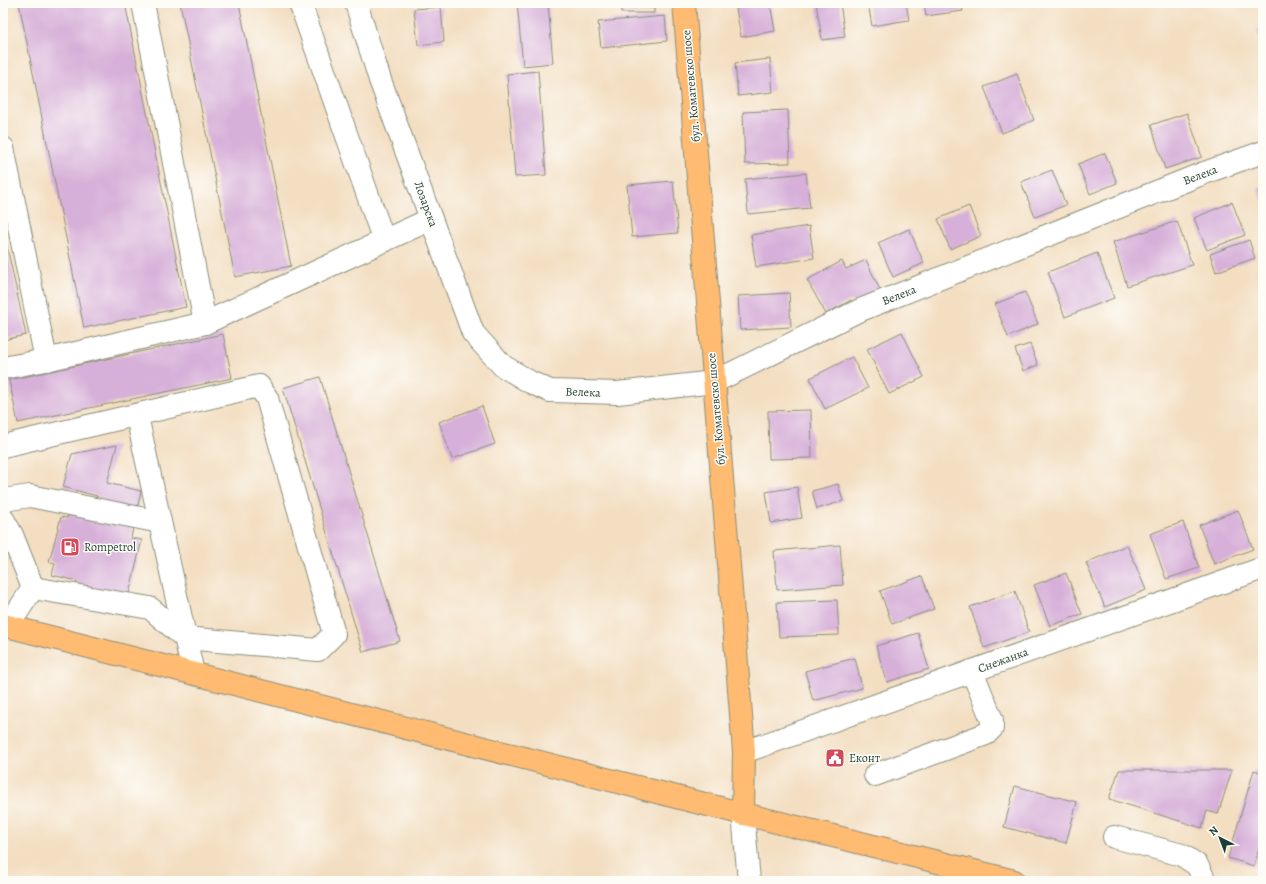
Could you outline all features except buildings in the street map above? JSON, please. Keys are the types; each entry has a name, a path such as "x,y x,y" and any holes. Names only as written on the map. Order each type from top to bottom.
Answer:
{"main road":[{"name":"бул. Коматевско шосе","path":"684,3 744,752 743,814"},
{"path":"5,626 743,814 1014,881"}],"street":[{"path":"143,3 205,323"},
{"path":"300,3 384,241"},
{"name":"Лозарска","path":"356,3 380,80 473,333 503,366 530,382"},
{"path":"3,148 46,360"},
{"name":"Велека","path":"530,382 550,391 618,393 714,382 858,312 1204,173 1263,152"},
{"path":"3,368 46,360 205,323 431,219"},
{"path":"3,446 137,416 259,386 267,398 334,634 318,650 185,638 150,608 33,588"},
{"path":"137,416 193,674"},
{"path":"3,500 30,496 160,522"},
{"path":"3,519 12,535 33,588"},
{"name":"Снежанка","path":"744,752 1263,568"},
{"path":"5,626 33,588"},
{"path":"875,776 986,734 992,728 992,720 972,671"},
{"path":"743,814 749,881"},
{"path":"1114,837 1182,855 1197,865 1203,877 1202,881"}],"place":[{"name":"Rompetrol","path":"70,547"},
{"name":"Еконт","path":"835,758"}]}
